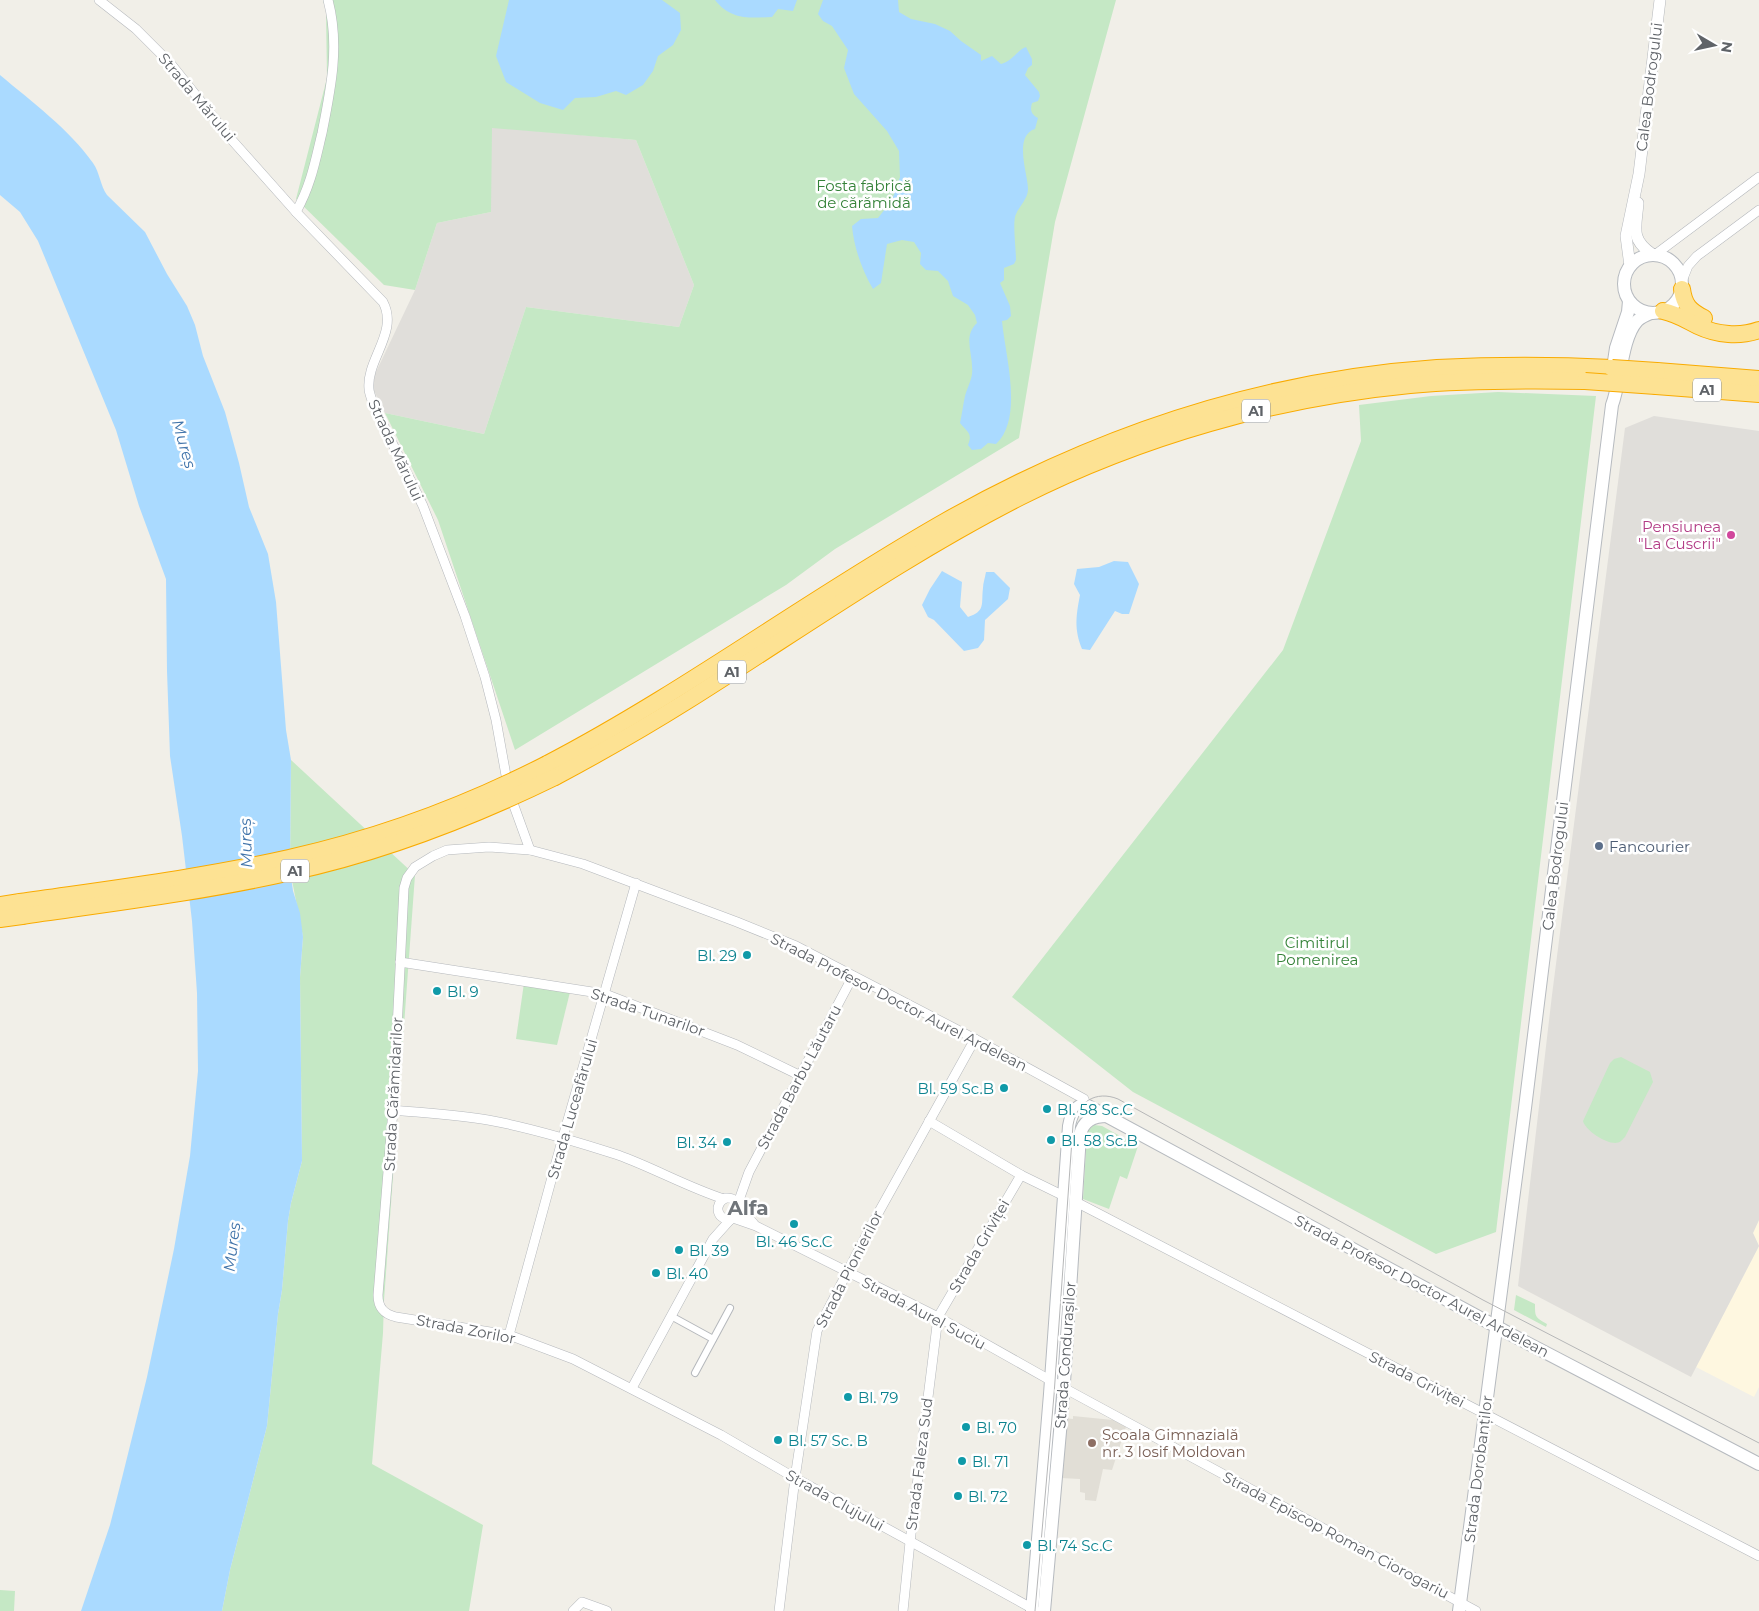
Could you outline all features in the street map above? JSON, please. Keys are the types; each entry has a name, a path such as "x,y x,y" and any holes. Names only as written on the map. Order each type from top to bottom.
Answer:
{"highway":[{"path":"1682,285 1683,299 1687,306 1705,319 1730,328 1759,328"},
{"path":"1657,312 1680,316 1705,329 1721,333 1749,333 1759,328"},
{"name":"A1","path":"0,919 21,909 215,887 292,872 387,846 447,825 502,802 551,771 619,742 681,705 902,555 947,529 1099,462 1180,432 1255,411 1326,397 1409,385 1585,374 1656,378 1759,379"},
{"name":"A1","path":"1656,378 1759,394"},
{"name":"A1","path":"0,904 21,909"}],"main road":[{"path":"1630,266 1640,257 1654,254"},
{"name":"Calea Bodrogului","path":"1496,1326 1528,1088 1612,405 1631,331 1640,318 1657,312 1676,301 1682,285 1679,271 1674,263 1665,257 1654,254"},
{"name":"Calea Bodrogului","path":"1612,405 1611,391 1614,357 1628,312 1629,301 1623,285 1625,273 1630,266"},
{"path":"1629,301 1637,309 1657,312"},
{"path":"1073,1113 1080,1105 1086,1105"},
{"name":"Strada Profesor Doctor Aurel Ardelean","path":"1086,1105 1496,1326 1759,1464"},
{"name":"Strada Condurașilor","path":"1036,1610 1050,1381 1069,1126 1073,1113"},
{"name":"Strada Condurașilor","path":"1036,1610 1064,1388 1080,1131 1091,1118 1107,1116"},
{"name":"Strada Dorobanților","path":"1460,1607 1496,1326"}],"street":[{"name":"Strada Mărului","path":"99,0 136,29 171,64 231,138 296,212 383,302 386,309 387,326 370,377 369,389 373,404 423,506 465,616 485,677 496,720 509,792 530,850"},
{"path":"296,212 312,178 330,96 335,38 328,0"},
{"name":"Calea Bodrogului","path":"1630,266 1626,236 1639,174 1660,0"},
{"name":"Calea Bodrogului","path":"1639,174 1637,239 1640,245 1654,254"},
{"path":"1654,254 1759,177"},
{"path":"1682,285 1688,266 1697,256 1759,210"},
{"name":"Strada Profesor Doctor Aurel Ardelean","path":"406,878 415,867 447,850 489,847 530,850 584,864 796,946 976,1039 1075,1094 1076,1099 1086,1105"},
{"name":"Strada Cărămidarilor","path":"382,1310 378,1301 378,1295 393,1110 406,878"},
{"name":"Strada Luceafărului","path":"509,1335 636,883"},
{"name":"Strada Tunarilor","path":"400,962 604,994 737,1045 799,1075"},
{"name":"Strada Barbu Lăutaru","path":"739,1206 745,1179 853,976"},
{"name":"Strada Pionierilor","path":"779,1611 795,1478 817,1331 929,1121 976,1039"},
{"name":"Strada Condurașilor","path":"1073,1113 1075,1094"},
{"path":"393,1110 488,1120 563,1138 620,1156 684,1183 698,1191 733,1199 739,1206 739,1212 713,1240 632,1388"},
{"path":"929,1121 1021,1175 1064,1196"},
{"name":"Strada Griviței","path":"938,1318 1021,1175"},
{"name":"Strada Barbu Lăutaru","path":"725,1198 745,1179"},
{"path":"698,1191 722,1218 732,1219"},
{"path":"713,1240 719,1203 725,1198"},
{"name":"Strada Griviței","path":"1076,1202 1759,1556"},
{"name":"Strada Aurel Suciu","path":"739,1206 756,1226"},
{"name":"Strada Aurel Suciu","path":"732,1219 756,1226 938,1318 1064,1388"},
{"path":"695,1373 730,1308"},
{"name":"Strada Zorilor","path":"382,1310 392,1316 509,1335 573,1359 632,1388"},
{"path":"671,1316 713,1339"},
{"name":"Strada Faleza Sud","path":"903,1611 938,1318"},
{"name":"Strada Clujului","path":"632,1388 721,1435 910,1542 1036,1610"},
{"name":"Strada Episcop Roman Ciorogariu","path":"1064,1388 1460,1607 1476,1611"},
{"path":"573,1611 582,1602 607,1611"}],"shaded area":[{"path":"491,127 636,140 694,285 679,327 526,307 484,434 385,413 373,389 375,374 415,290 437,223 491,212"},
{"path":"1654,416 1759,431 1759,1220 1753,1233 1759,1246 1691,1377 1518,1286 1552,995 1625,428"},
{"path":"1759,1220 1759,1246 1753,1233"},
{"path":"1759,1246 1759,1387 1754,1397 1696,1367"},
{"name":"Școala Gimnazială nr. 3 Iosif Moldovan","path":"1073,1416 1113,1420 1126,1427 1112,1470 1103,1469 1096,1501 1085,1500 1085,1493 1080,1492 1080,1479 1061,1478 1065,1418 1073,1419"}],"green space":[{"name":"Fosta fabrică de cărămidă","path":"323,0 1116,0 1055,222 1019,438 835,549 786,585 515,750 438,520 385,413 484,434 526,307 679,327 694,285 636,140 492,128 491,212 437,223 415,290 384,285 296,199 327,78 326,10"},
{"name":"Cimitirul Pomenirea","path":"1498,392 1596,396 1496,1232 1436,1254 1133,1092 1012,997 1283,650 1361,441 1359,405 1431,396"},
{"path":"291,760 415,875 372,1464 483,1525 469,1611 222,1611 230,1570 267,1426 288,1221 302,1161 300,977 303,937 290,870"},
{"path":"524,983 570,992 557,1045 516,1039"},
{"path":"1621,1057 1650,1072 1653,1082 1625,1137 1620,1142 1615,1143 1606,1141 1596,1135 1587,1128 1583,1121 1610,1063 1614,1059"},
{"path":"1094,1125 1102,1126 1138,1146 1127,1179 1120,1176 1109,1209 1083,1199 1087,1133"},
{"path":"1516,1295 1535,1304 1536,1316 1547,1324 1546,1327 1514,1310"},
{"path":"0,1590 15,1591 14,1611 0,1611"}],"water":[{"path":"509,0 662,0 680,13 681,30 673,45 658,56 653,71 643,85 626,95 616,91 596,97 575,98 563,110 540,103 506,82 496,56"},
{"path":"715,0 797,0 793,11 778,9 772,17 755,18 740,16 727,11"},
{"path":"823,0 898,0 899,12 911,19 935,24 950,31 981,55 981,61 992,56 1001,64 1026,47 1032,59 1032,65 1028,68 1025,75 1039,92 1038,101 1032,103 1031,108 1032,113 1038,118 1035,129 1028,133 1023,147 1028,193 1015,217 1016,260 1014,264 1004,268 1004,280 1000,283 1010,306 1011,316 1007,320 1002,321 1011,386 1011,403 1009,419 1004,433 996,444 988,443 981,449 972,450 968,445 970,435 960,423 965,396 972,374 970,334 977,323 975,315 968,305 953,296 948,281 938,271 926,270 920,264 921,253 914,242 902,240 887,244 881,283 873,289 862,267 852,226 861,219 878,218 892,200 900,177 899,151 887,131 854,94 844,68 848,50 832,26 823,21 818,14"},
{"name":"Mureș","path":"0,75 50,116 93,163 107,195 145,232 167,274 187,306 195,325 203,356 225,412 249,507 268,554 276,602 286,730 291,760 290,870 293,891 300,913 303,937 300,977 302,1161 288,1221 267,1426 230,1570 222,1611 81,1611 110,1525 147,1377 174,1249 190,1156 198,1071 197,993 192,921 170,756 166,579 139,506 116,430 38,241 20,212 0,195"},
{"path":"1114,561 1128,562 1139,584 1129,614 1115,611 1090,650 1082,649 1076,622 1080,595 1074,584 1077,569 1099,567"},
{"path":"942,571 962,582 960,607 968,617 974,615 980,609 986,572 994,572 1010,588 1008,599 985,620 984,640 978,648 964,651 934,620 928,617 922,605"}],"tram line":[{"path":"1035,1611 1054,1395 1073,1125 1075,1117 1083,1104 1095,1097 1102,1096 1118,1099 1483,1300 1759,1443"}],"place":[{"name":"Pensiunea \"La Cuscrii\"","path":"1731,535"},
{"name":"Fancourier","path":"1599,846"},
{"name":"Bl. 29","path":"747,955"},
{"name":"Bl. 9","path":"437,991"},
{"name":"Bl. 59 Sc.B","path":"1004,1088"},
{"name":"Bl. 58 Sc.C","path":"1047,1109"},
{"name":"Bl. 58 Sc.B","path":"1051,1140"},
{"name":"Bl. 34","path":"727,1142"},
{"name":"Bl. 46 Sc.C","path":"794,1224"},
{"name":"Bl. 39","path":"679,1250"},
{"name":"Bl. 40","path":"656,1273"},
{"name":"Bl. 79","path":"848,1397"},
{"name":"Bl. 70","path":"966,1427"},
{"name":"Bl. 57 Sc. B","path":"778,1440"},
{"name":"Școala Gimnazială nr. 3 Iosif Moldovan","path":"1092,1443"},
{"name":"Bl. 71","path":"962,1461"},
{"name":"Bl. 72","path":"958,1496"},
{"name":"Bl. 74 Sc.C","path":"1027,1545"}],"district":[{"name":"Alfa","path":"748,1208"}]}
